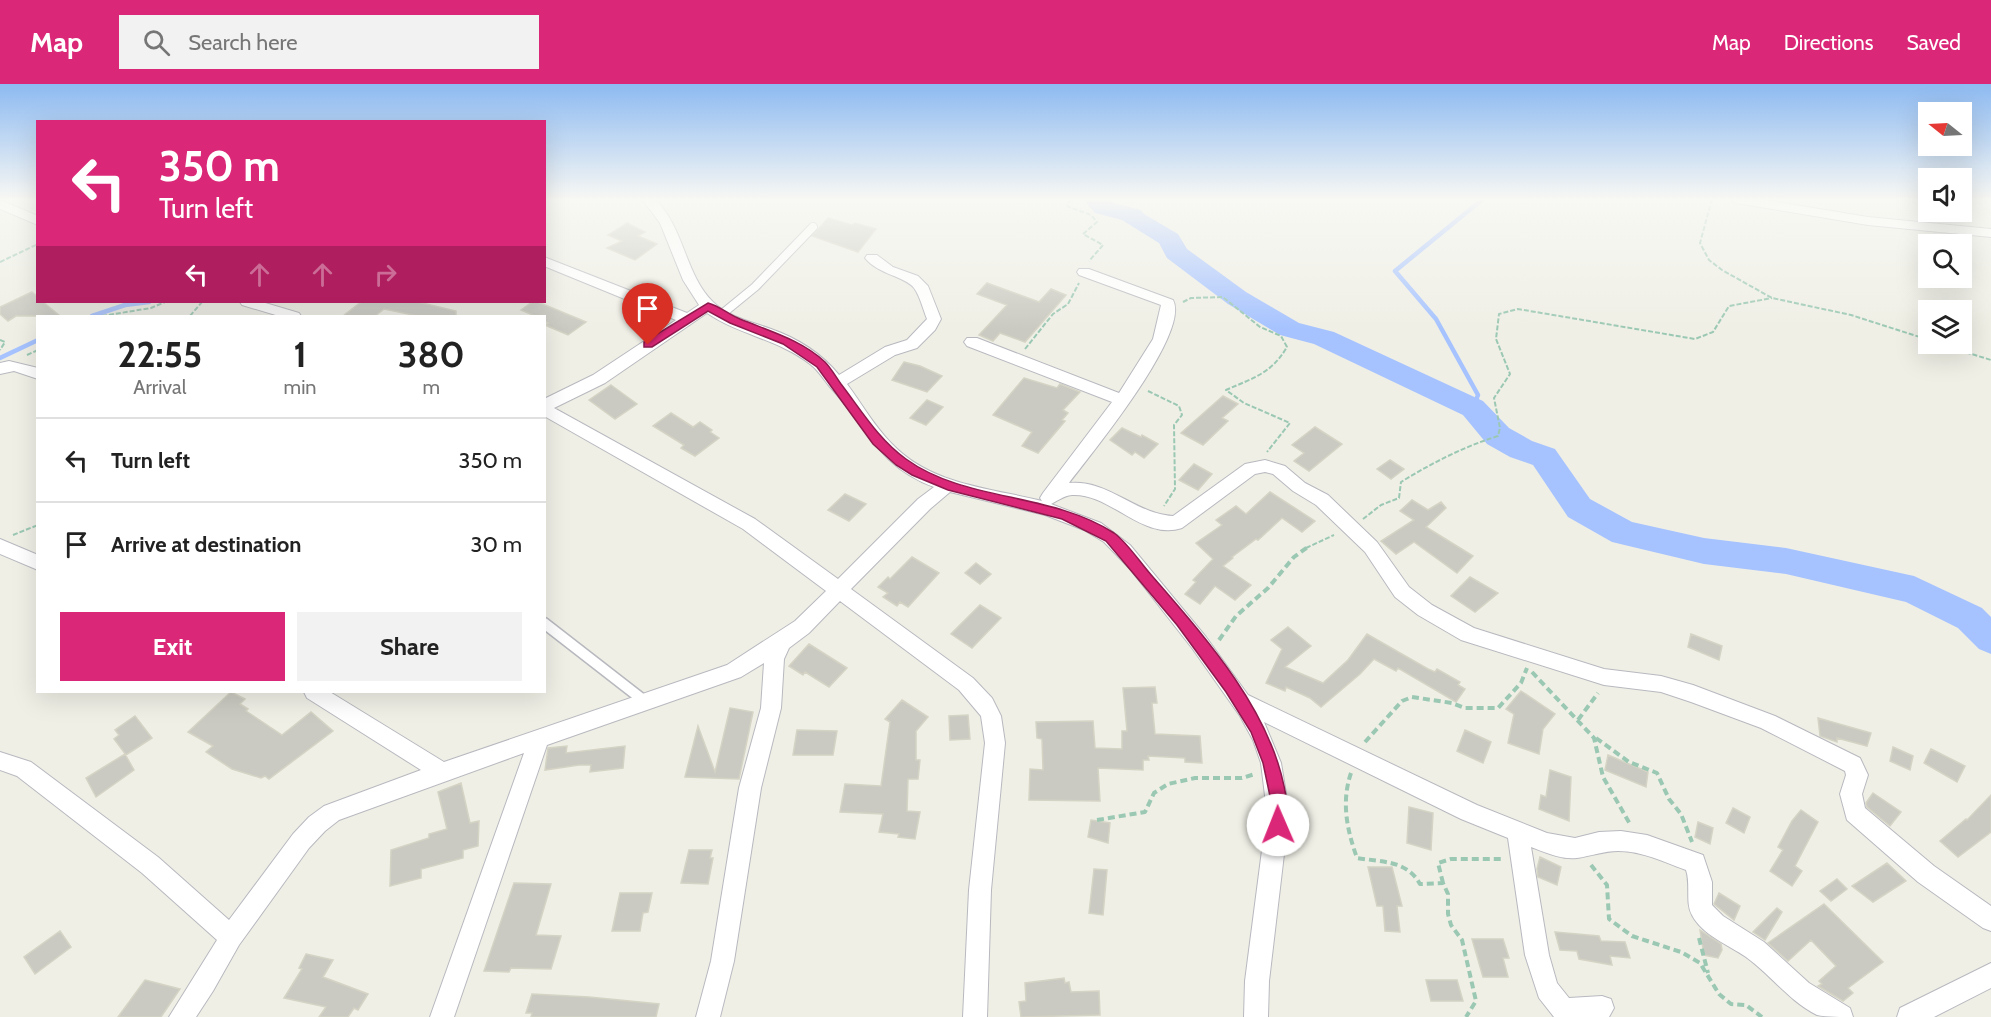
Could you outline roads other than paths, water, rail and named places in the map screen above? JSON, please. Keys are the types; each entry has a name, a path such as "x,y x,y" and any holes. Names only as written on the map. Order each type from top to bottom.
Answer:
{"street":[{"path":"676,243 692,284 715,310 795,346 821,365 887,451 916,472 948,485 1046,501 1065,515 1097,529 1120,547 1182,621 1241,701 1258,729 1271,763 1279,801 1278,825 1257,981 1256,1017"},
{"path":"836,384 890,351 912,344 930,327 934,319 921,286 913,279 888,270 872,258"},
{"path":"546,262 687,319"},
{"path":"1046,501 1121,400 1162,337 1169,310 1168,303 1158,298 1084,272"},
{"path":"250,303 291,315"},
{"path":"546,406 599,379 687,319 715,310"},
{"path":"972,342 1121,400"},
{"path":"0,369 13,366 36,373"},
{"path":"546,408 723,508 838,588 966,684 987,703 996,743 980,890 975,1017"},
{"path":"1046,501 1074,489 1088,490 1147,520 1163,524 1176,523 1216,496 1240,475 1258,466 1278,470 1299,487 1322,500 1371,546 1402,592 1425,610 1468,634 1604,677 1661,684 1768,722 1853,765 1857,775 1851,794 1855,813 1926,874 1991,920"},
{"path":"181,1017 205,982 231,937 301,841 317,824 332,813 442,772 735,671 802,627 838,588 924,504 948,485"},
{"path":"5,541 36,562"},
{"path":"708,1017 721,964 750,788 772,706 771,671 782,642"},
{"path":"316,693 442,772"},
{"path":"1241,701 1469,812 1547,843 1575,848 1599,842 1621,841 1647,845 1695,863 1701,882 1701,910 1715,924 1756,950 1801,992 1841,1017"},
{"path":"442,1017 539,739"},
{"path":"0,761 24,769 142,858 231,937"},
{"path":"1518,832 1520,859 1547,990 1564,1010 1602,1008"},
{"path":"1908,1017 1991,975"}],"lane":[{"path":"715,310 755,287 798,243"},
{"path":"546,625 646,703"}],"waterway":[{"path":"1171,243 1176,253 1237,298 1290,329 1324,338 1473,408 1498,436 1521,449 1544,457 1579,508 1624,533 1704,551 1786,561 1914,590 1970,618 1991,639"},
{"path":"1430,243 1395,271 1436,319 1478,395 1473,408"},
{"path":"95,315 125,305 141,303"},
{"path":"0,358 36,341"}]}
